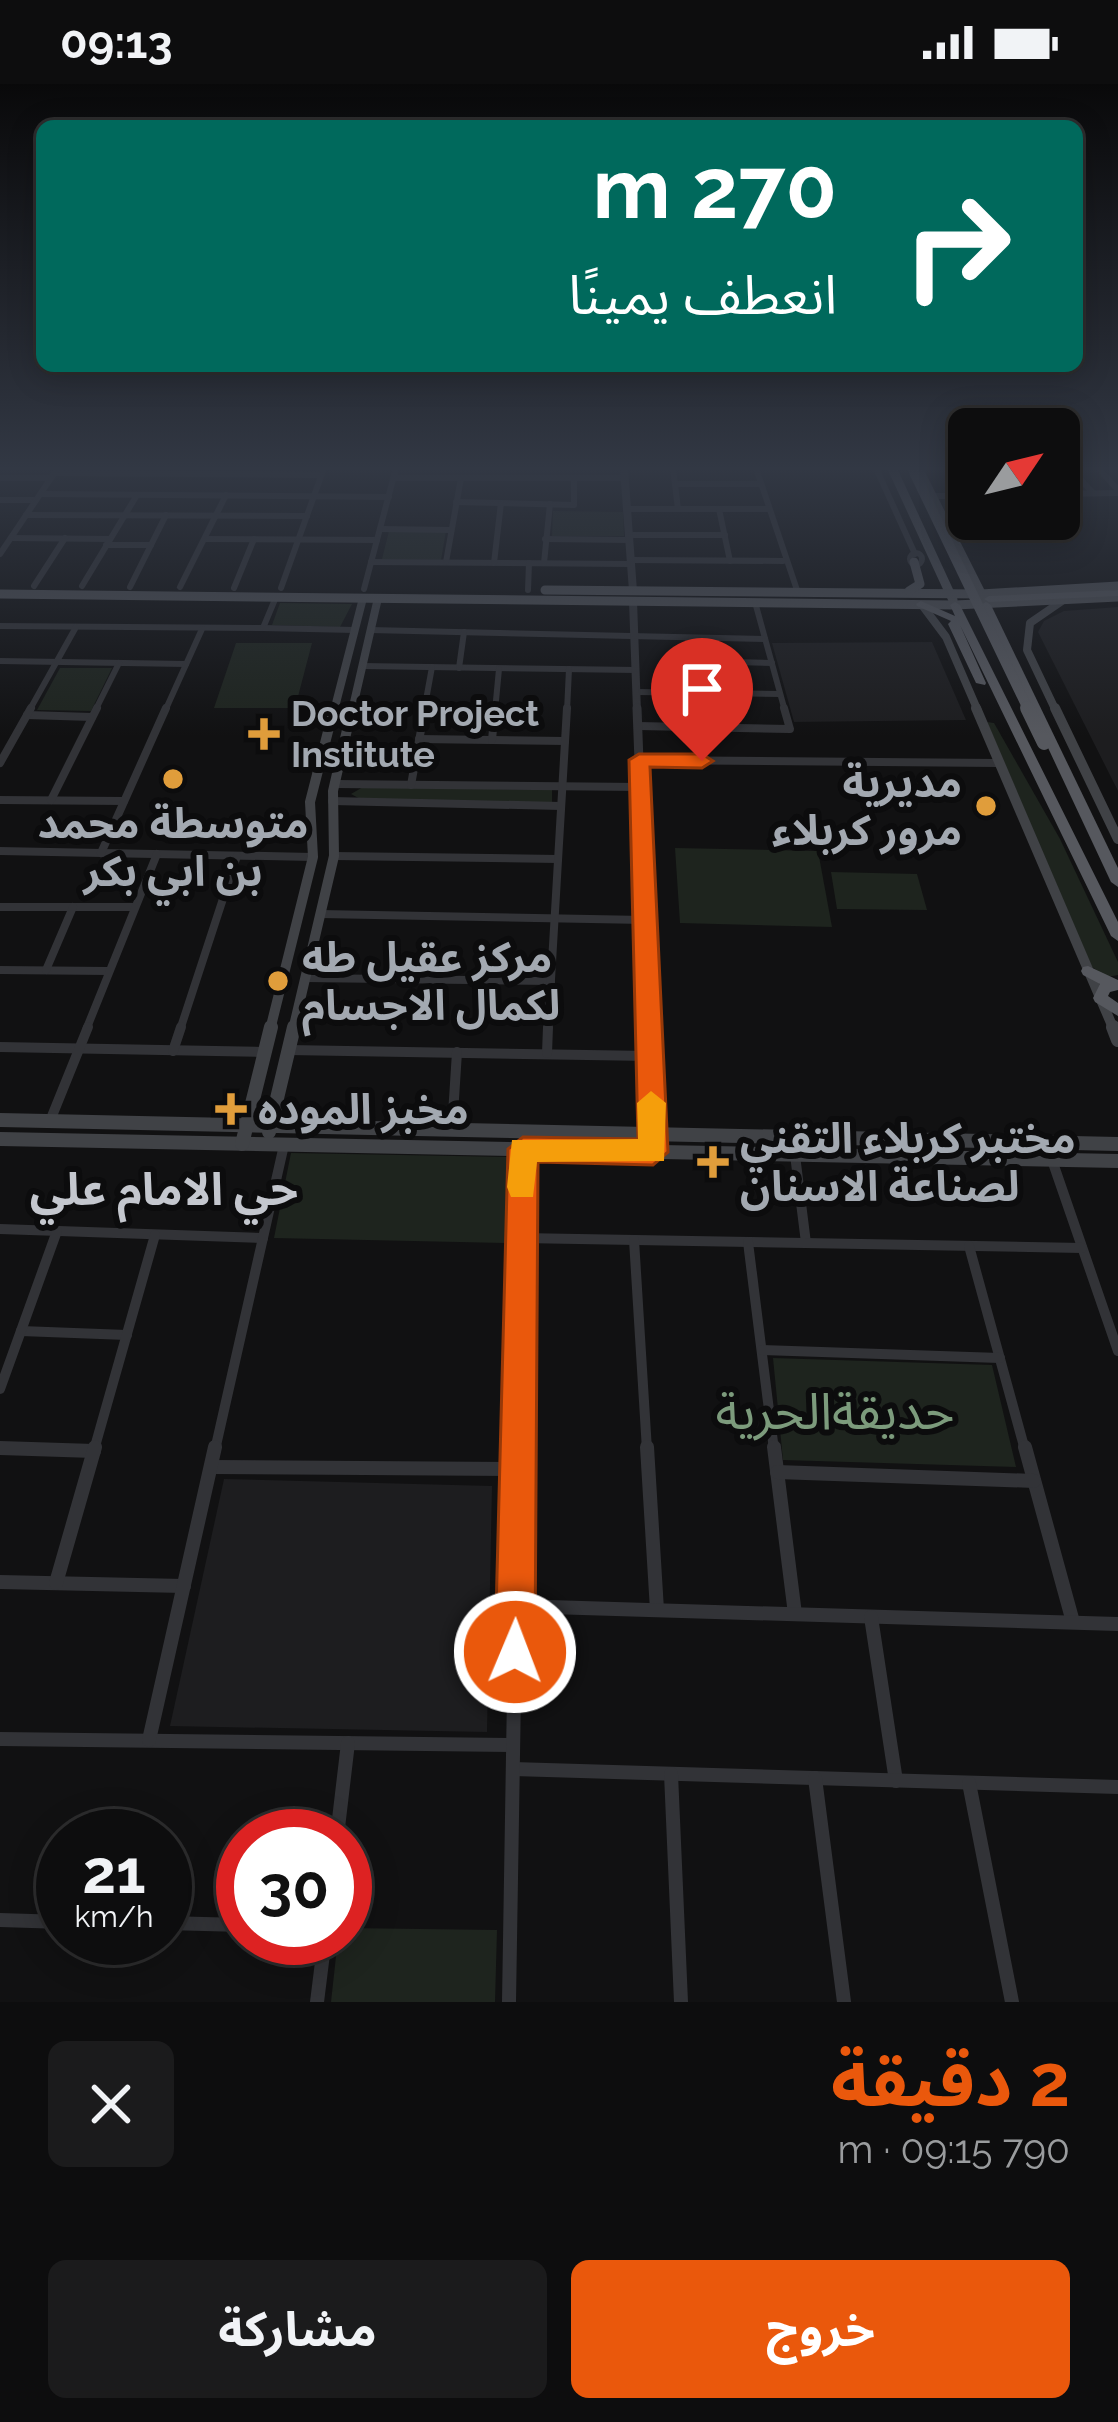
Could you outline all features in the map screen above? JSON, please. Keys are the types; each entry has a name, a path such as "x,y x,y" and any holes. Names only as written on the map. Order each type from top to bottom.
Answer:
{"highway":[{"path":"953,558 1038,744 1072,840"},
{"path":"1118,592 985,599 1118,883"},
{"path":"953,599 959,626 974,645 1118,936"},
{"path":"1004,639 1005,614 1042,602"},
{"path":"921,604 952,614 1010,743 1052,803"},
{"path":"974,645 1004,639"},
{"path":"1038,744 1096,839"},
{"path":"1088,971 1118,985"},
{"path":"1117,1022 1100,998 1105,988 1118,985"}],"main road":[{"path":"908,592 920,584 915,558"},
{"path":"933,558 953,599"},
{"path":"963,558 985,599"},
{"path":"363,593 378,598 891,593 933,583 939,569"},
{"path":"969,570 995,586 1032,592"},
{"path":"0,590 130,586 279,592"},
{"path":"0,590 528,590 633,596"},
{"path":"985,599 1032,592 1118,592"},
{"path":"891,593 1042,602 1118,592"},
{"path":"242,1144 314,857 310,802 363,593"},
{"path":"731,597 755,602 921,604 953,599"},
{"path":"266,1144 334,856 332,801 378,598"},
{"path":"1062,601 1033,619 1026,646 1118,838"},
{"path":"921,604 946,637 1100,998"},
{"path":"340,689 357,690"},
{"path":"275,1013 297,1014"},
{"path":"271,1029 292,1032"},
{"path":"0,1120 1118,1144"},
{"path":"0,1139 1118,1161"}],"street":[{"path":"34,586 52,558"},
{"path":"82,586 99,558"},
{"path":"130,586 145,558"},
{"path":"179,587 195,558"},
{"path":"234,588 246,558"},
{"path":"263,628 291,558"},
{"path":"363,593 372,558"},
{"path":"446,562 447,558"},
{"path":"494,562 495,558"},
{"path":"544,558 544,563"},
{"path":"631,558 653,1152"},
{"path":"782,558 798,592"},
{"path":"371,562 783,561"},
{"path":"528,590 529,563"},
{"path":"638,726 790,729 755,602"},
{"path":"0,626 355,630"},
{"path":"0,763 76,627"},
{"path":"101,853 202,629"},
{"path":"370,630 765,639"},
{"path":"459,668 464,632"},
{"path":"691,638 695,693"},
{"path":"0,661 186,664"},
{"path":"693,662 772,663"},
{"path":"50,800 119,663"},
{"path":"362,666 636,670"},
{"path":"411,785 432,667"},
{"path":"492,740 499,669"},
{"path":"547,1053 569,670"},
{"path":"637,692 780,694"},
{"path":"27,715 92,717"},
{"path":"419,739 565,741"},
{"path":"639,760 998,763"},
{"path":"335,784 640,787"},
{"path":"0,800 124,801"},
{"path":"332,801 561,806"},
{"path":"0,851 314,857"},
{"path":"50,1121 157,854"},
{"path":"173,1051 237,856"},
{"path":"334,856 558,859"},
{"path":"0,907 134,907"},
{"path":"46,970 73,907"},
{"path":"320,914 645,920"},
{"path":"0,970 108,971"},
{"path":"305,978 551,981"},
{"path":"0,1047 265,1052"},
{"path":"288,1050 650,1056"},
{"path":"452,1130 457,1052"},
{"path":"149,1741 284,1145"},
{"path":"509,2002 523,1149"},
{"path":"795,1155 806,1243"},
{"path":"1052,1160 1118,1351"},
{"path":"0,1229 263,1238"},
{"path":"0,1389 56,1231"},
{"path":"56,1583 155,1235"},
{"path":"521,1238 1082,1248"},
{"path":"634,1240 657,1610"},
{"path":"748,1242 795,1614"},
{"path":"969,1246 1073,1622"},
{"path":"21,1331 127,1335"},
{"path":"762,1350 1000,1358"},
{"path":"0,1448 94,1450"},
{"path":"211,1467 518,1469"},
{"path":"777,1472 1034,1481"},
{"path":"0,1582 184,1586"},
{"path":"516,1606 1118,1624"},
{"path":"871,1617 896,1780"},
{"path":"0,1739 513,1745"},
{"path":"340,1809 348,1743"},
{"path":"513,1769 1118,1787"},
{"path":"671,1774 681,2002"},
{"path":"815,1778 844,2002"},
{"path":"969,1784 1012,2002"},
{"path":"0,1920 36,1921"},
{"path":"317,2002 322,1965"}],"shaded area":[{"path":"1118,607 1118,791 1038,632 1044,621 1064,611"},
{"path":"932,642 966,720 794,722 772,643"},
{"path":"224,1479 492,1486 487,1732 170,1726"}],"green space":[{"path":"382,558 441,558 441,560"},
{"path":"280,603 352,604 340,627 272,625"},
{"path":"236,643 312,643 295,708 214,708"},
{"path":"60,668 112,668 91,711 37,710"},
{"path":"987,722 994,723 1060,839 1118,962 1118,975 1107,977 1092,967"},
{"path":"363,787 552,790 552,803 364,801 351,794"},
{"path":"675,848 818,851 832,927 680,923"},
{"path":"831,872 917,874 927,910 837,909"},
{"path":"291,1153 509,1157 505,1243 274,1238"},
{"name":"حديقةالحرية","path":"773,1358 992,1365 1016,1467 783,1460"},
{"path":"372,1928 497,1930 495,2002 331,2002 335,1965 372,1965"}],"slow traffic":[{"path":"522,1187 523,1149 653,1152 651,1103"}],"place":[{"name":"Doctor Project Institute","path":"264,734"},
{"name":"متوسطة محمد بن ابي بكر","path":"173,779"},
{"name":"مديرية مرور كربلاء","path":"986,806"},
{"name":"مركز عقيل طه لكمال الاجسام","path":"278,981"},
{"name":"مخبز الموده","path":"231,1109"},
{"name":"مختبر كربلاء التقني لصناعة الاسنان","path":"713,1162"}],"district":[{"name":"حي الامام علي","path":"164,1189"}],"route":[{"path":"515,1652 523,1149 653,1152 639,760 702,761"}]}
